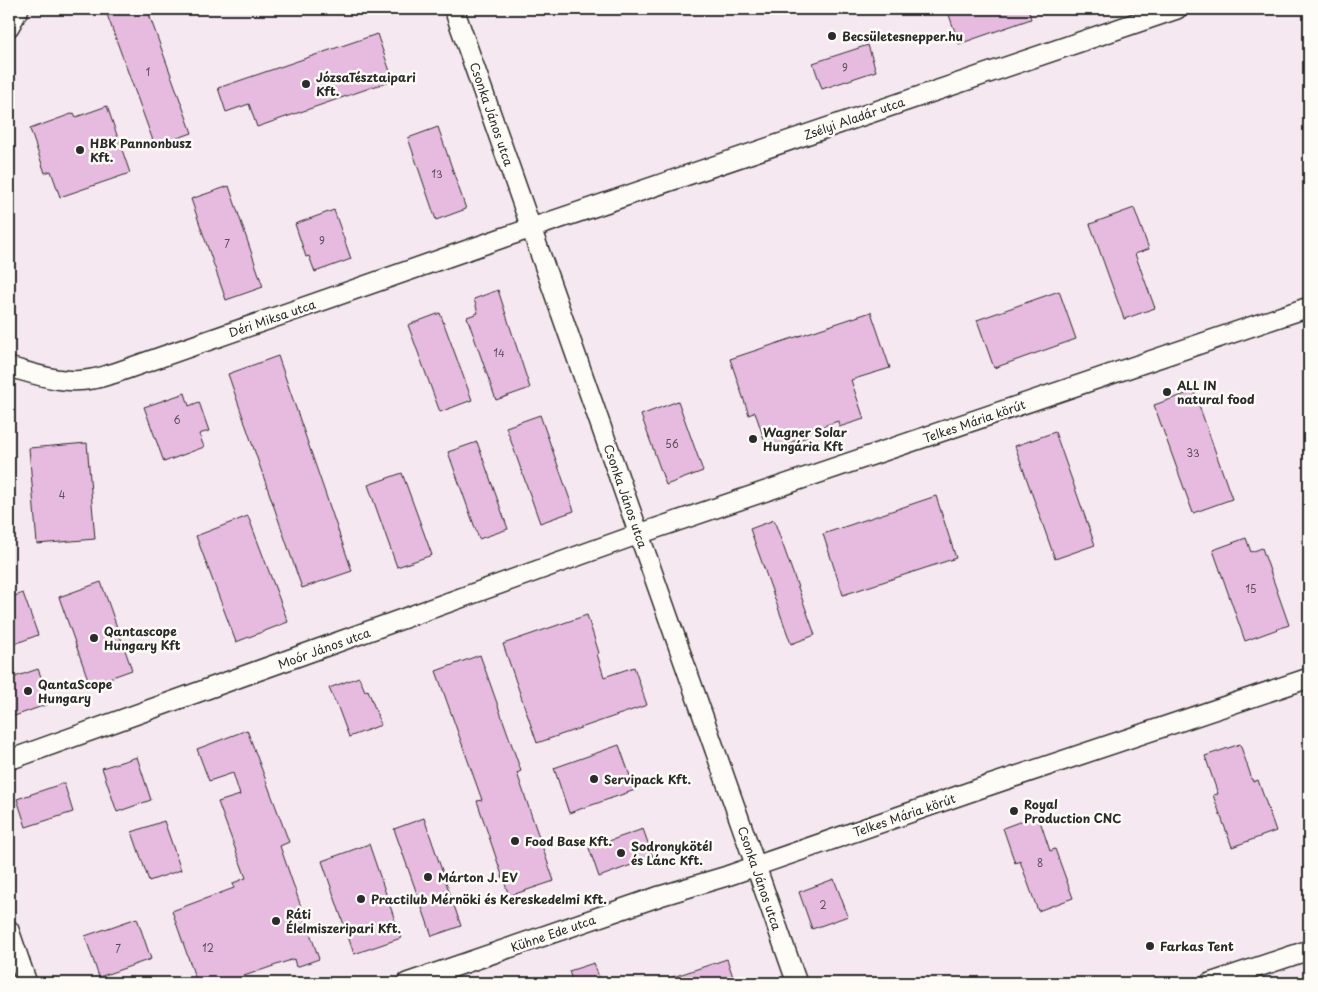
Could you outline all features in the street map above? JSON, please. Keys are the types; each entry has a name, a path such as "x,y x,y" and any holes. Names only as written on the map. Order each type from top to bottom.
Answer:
{"street":[{"path":"9,27 19,9"},
{"name":"Csonka János utca","path":"454,9 797,983"},
{"name":"Zsélyi Aladár utca","path":"532,228 1177,9"},
{"name":"Déri Miksa utca","path":"9,367 50,378 90,380 115,373 532,228"},
{"name":"Telkes Mária körút","path":"639,534 1309,307"},
{"name":"Moór János utca","path":"9,760 639,534"},
{"name":"Telkes Mária körút","path":"756,866 1309,678"},
{"name":"Kühne Ede utca","path":"407,983 660,896 756,866"},
{"path":"9,930 27,983"},
{"path":"1210,983 1309,950"}],"shaded area":[{"path":"9,9 1309,9 1309,983 9,983"}],"building":[{"path":"105,9 147,9 192,133 155,146"},
{"path":"947,9 1028,9 1031,19 959,44"},
{"name":"JózsaTésztaipari Kft.","path":"377,34 393,80 257,127 249,104 226,112 218,88"},
{"path":"868,45 876,71 822,89 813,63"},
{"name":"HBK Pannonbusz Kft.","path":"107,106 130,173 60,197 51,171 45,173 30,129 74,113 76,117"},
{"path":"438,127 466,209 436,220 408,138"},
{"path":"229,186 263,287 226,300 191,199"},
{"path":"1134,208 1149,249 1135,254 1155,308 1124,319 1090,224"},
{"path":"334,210 351,259 315,272 309,256 306,257 295,224"},
{"path":"498,290 530,388 496,400 467,317 478,313 474,299"},
{"path":"1059,291 1076,339 994,368 977,320"},
{"path":"871,312 890,368 851,380 864,419 839,427 838,421 806,432 807,437 768,451 755,412 749,415 730,359"},
{"path":"440,313 472,400 440,412 408,325"},
{"path":"278,356 352,571 302,588 228,374"},
{"path":"1194,391 1232,499 1193,513 1154,405"},
{"path":"185,393 189,406 199,402 209,431 199,434 204,447 164,462 144,407"},
{"path":"678,401 703,471 666,485 641,415"},
{"path":"540,415 574,511 540,523 506,427"},
{"path":"1055,432 1095,545 1055,559 1015,446"},
{"path":"477,442 508,529 479,539 448,452"},
{"path":"87,443 95,539 37,544 29,448"},
{"path":"402,473 432,555 397,567 368,485"},
{"path":"936,496 956,558 843,595 823,534"},
{"path":"248,516 288,622 236,642 196,536"},
{"path":"774,520 815,635 791,644 750,529"},
{"path":"1246,538 1251,552 1262,548 1289,625 1245,641 1213,550"},
{"path":"101,582 132,670 90,685 59,597"},
{"path":"23,593 38,635 9,646 9,598"},
{"path":"587,615 599,653 597,654 604,677 634,667 647,705 537,743 503,644"},
{"path":"480,655 521,771 517,773 554,881 509,896 477,801 482,800 436,671"},
{"name":"QantaScope Hungary","path":"38,669 51,703 9,718 9,679"},
{"path":"359,677 365,691 368,690 381,725 349,737 329,688"},
{"path":"247,730 289,842 280,846 319,959 296,967 294,959 241,977 243,983 197,983 172,911 234,888 233,883 246,878 218,802 240,795 233,773 209,781 197,749"},
{"path":"1240,744 1253,782 1258,780 1276,831 1232,847 1213,795 1218,794 1205,756"},
{"name":"Servipack Kft.","path":"619,745 635,790 569,813 554,768"},
{"path":"137,757 151,800 117,812 102,768"},
{"path":"64,783 73,812 26,827 17,799"},
{"path":"1038,815 1050,851 1055,849 1073,898 1038,911 1020,861 1015,863 1003,828"},
{"name":"Márton J. EV","path":"424,818 461,926 432,936 394,829"},
{"path":"164,821 181,870 149,881 132,832"},
{"name":"Sodronykötél és Lánc Kft.","path":"643,829 653,857 599,877 589,848"},
{"name":"Practilub Mérnöki és Kereskedelmi Kft.","path":"369,844 401,938 354,954 322,861"},
{"path":"834,879 848,916 812,929 799,892"},
{"path":"137,918 151,959 99,977 85,936"},
{"path":"727,959 735,983 661,983 661,981"},
{"path":"594,963 601,983 573,983 569,971"}],"place":[{"name":"Becsületesnepper.hu","path":"832,36"},
{"name":"JózsaTésztaipari Kft.","path":"306,84"},
{"name":"HBK Pannonbusz Kft.","path":"80,150"},
{"name":"ALL IN natural food","path":"1167,392"},
{"name":"Wagner Solar Hungária Kft","path":"753,439"},
{"name":"Qantascope Hungary Kft","path":"94,638"},
{"name":"QantaScope Hungary","path":"28,691"},
{"name":"Servipack Kft.","path":"594,779"},
{"name":"Royal Production CNC","path":"1014,811"},
{"name":"Food Base Kft.","path":"515,841"},
{"name":"Sodronykötél és Lánc Kft.","path":"621,853"},
{"name":"Márton J. EV","path":"428,877"},
{"name":"Practilub Mérnöki és Kereskedelmi Kft.","path":"361,899"},
{"name":"Ráti Élelmiszeripari Kft.","path":"276,921"},
{"name":"Farkas Tent","path":"1150,946"}]}
